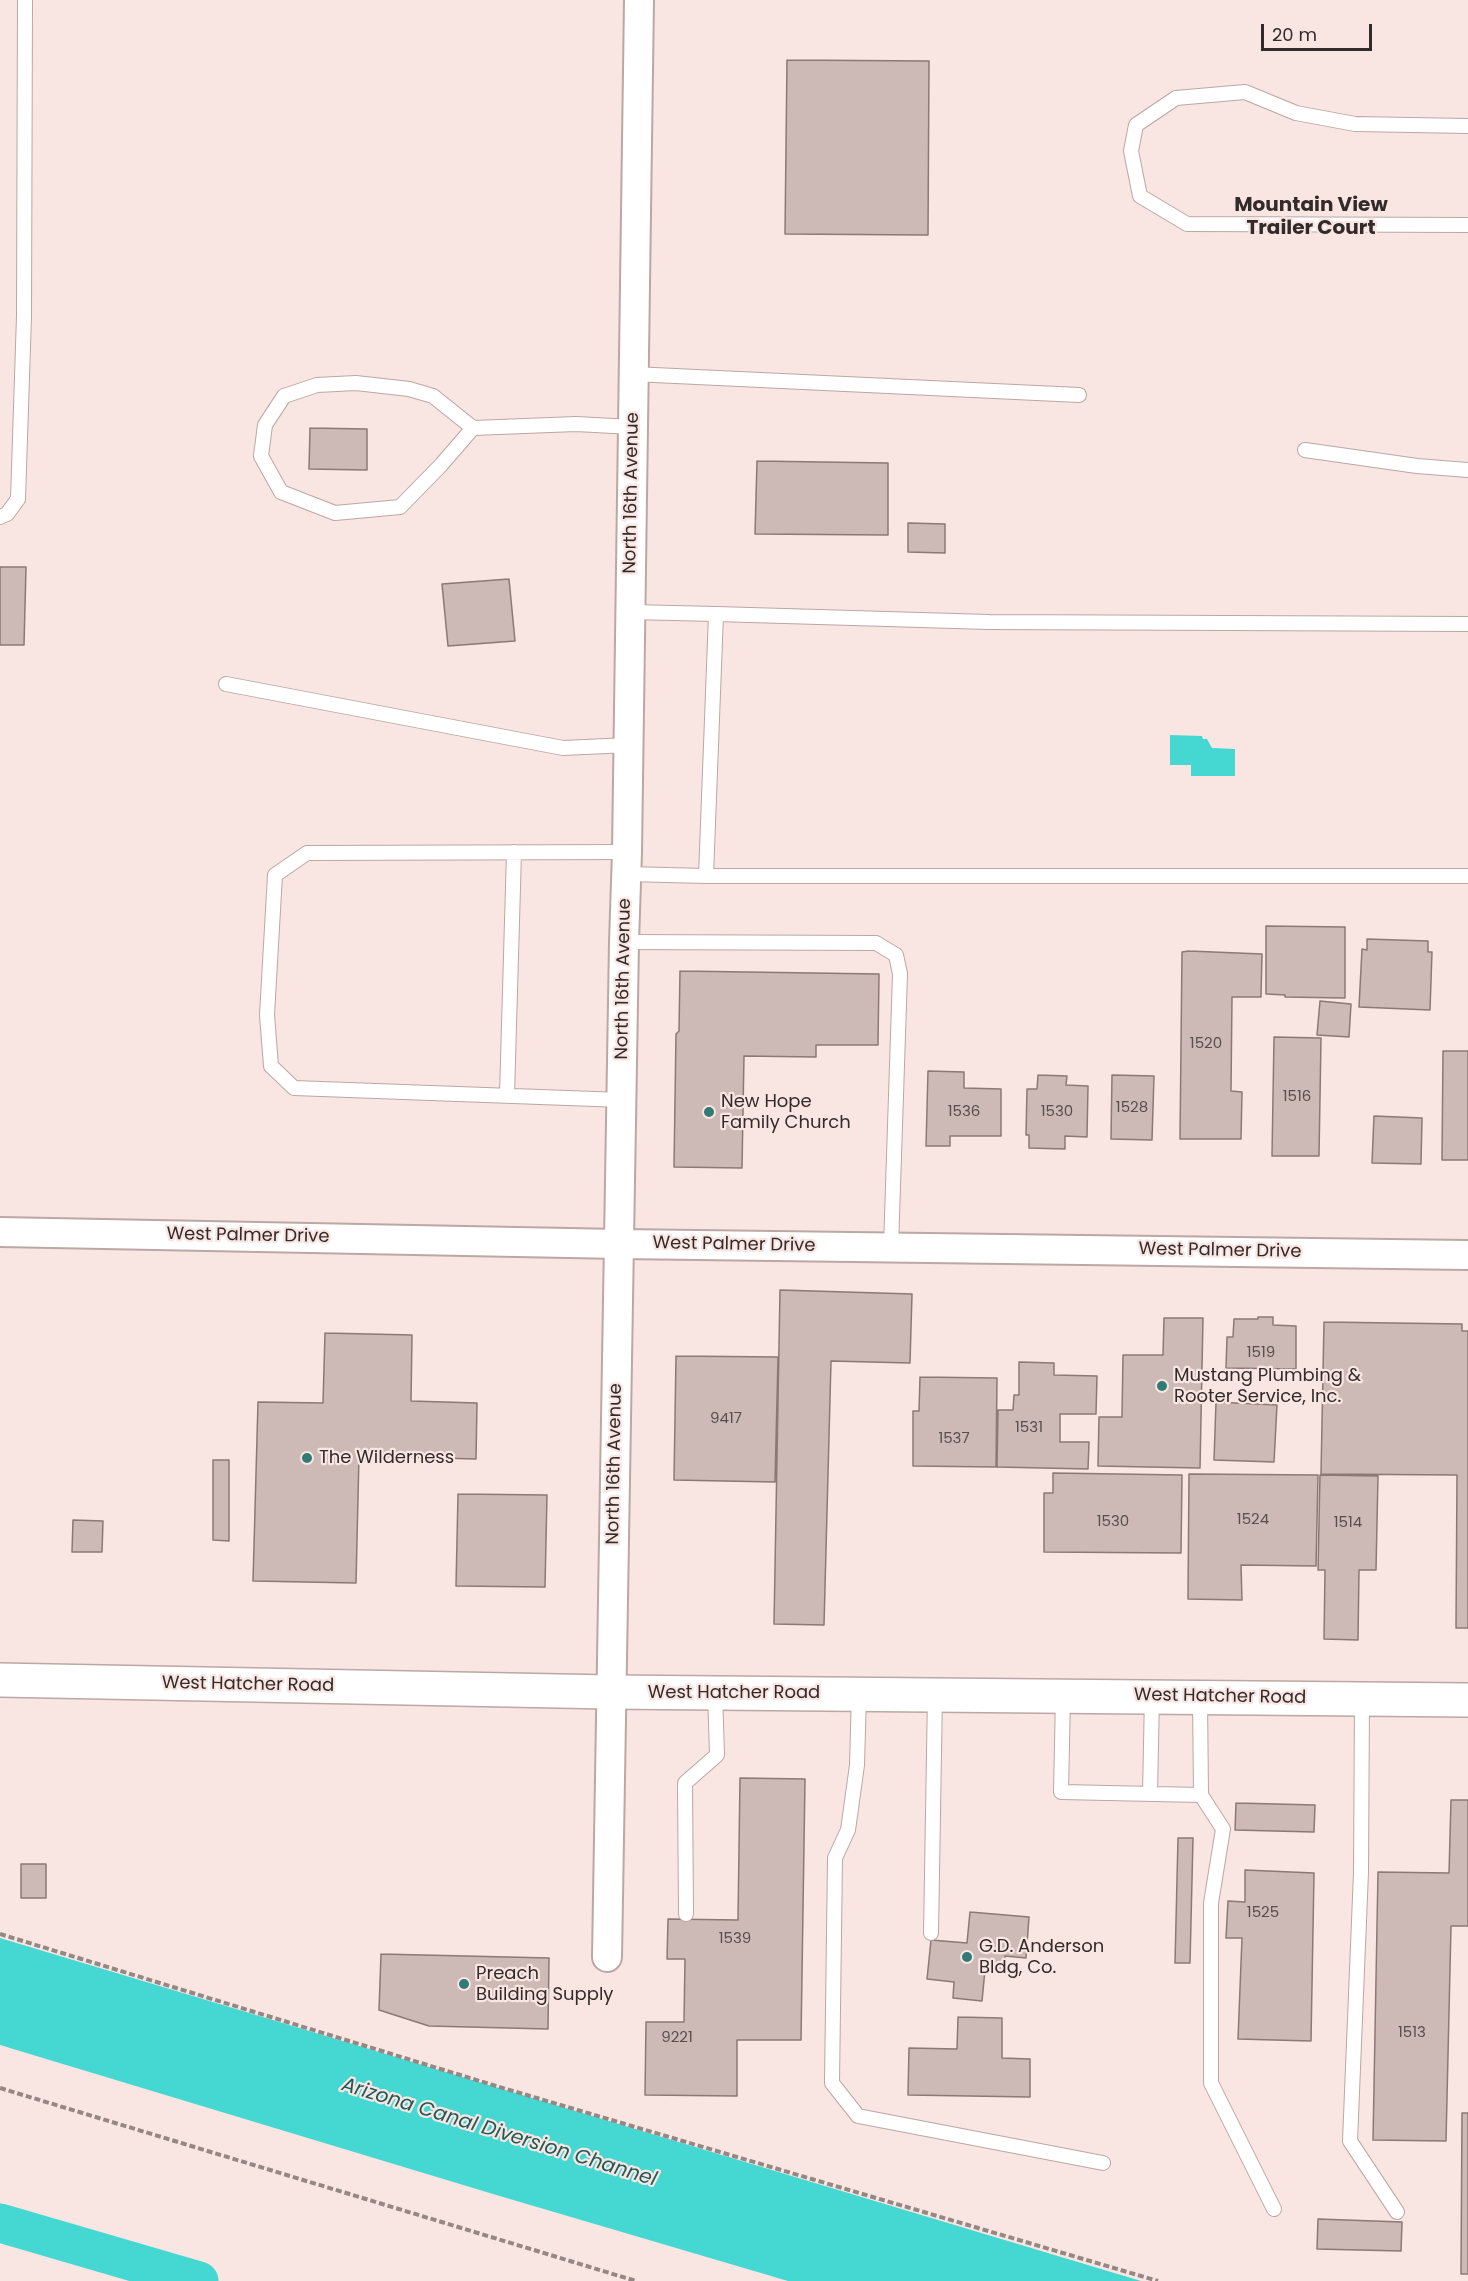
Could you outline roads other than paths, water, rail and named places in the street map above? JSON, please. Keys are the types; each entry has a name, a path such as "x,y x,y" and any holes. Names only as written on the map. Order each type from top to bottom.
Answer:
{"street":[{"name":"North 16th Avenue","path":"607,1957 610,1692 629,745 639,0"},
{"name":"West Palmer Drive","path":"0,1232 620,1244 1468,1255"},
{"name":"West Hatcher Road","path":"0,1680 610,1692 1468,1701"}],"lane":[{"path":"0,517 7,514 18,499 24,316 25,0"},
{"path":"1468,126 1355,124 1296,113 1245,92 1176,98 1136,125 1131,151 1140,196 1187,224 1468,225"},
{"path":"633,374 1079,395"},
{"path":"473,428 400,507 335,513 281,492 261,456 265,425 284,396 316,385 356,383 409,389 433,396 473,428 576,424 632,427"},
{"path":"1305,450 1417,466 1468,470"},
{"path":"631,612 989,622 1468,624"},
{"path":"706,876 716,614"},
{"path":"226,684 563,748 629,745"},
{"path":"622,1100 294,1088 271,1066 267,1015 275,875 307,853 514,852 627,863 706,876 1468,876"},
{"path":"507,1095 514,852"},
{"path":"624,942 876,943 896,955 900,974 891,1247"},
{"path":"686,1914 685,1783 717,1755 715,1692"},
{"path":"859,1694 857,1766 848,1830 835,1858 832,2083 858,2116 1103,2163"},
{"path":"931,1933 935,1694"},
{"path":"1063,1696 1061,1792 1201,1795"},
{"path":"1150,1794 1152,1696"},
{"path":"1200,1697 1201,1795 1223,1829 1210,1903 1210,2083 1274,2208"},
{"path":"1362,1699 1361,1872 1350,2141 1397,2212"}],"water":[{"path":"1170,735 1202,736 1203,739 1207,739 1212,748 1235,749 1235,776 1191,776 1191,765 1170,765"},
{"name":"Arizona Canal Diversion Channel","path":"0,1938 1141,2281 788,2281 493,2194 0,2045"}],"waterway":[{"path":"0,2223 199,2281"}],"place":[{"name":"New Hope Family Church","path":"709,1112"},
{"name":"Mustang Plumbing & Rooter Service, Inc.","path":"1162,1386"},
{"name":"The Wilderness","path":"307,1458"},
{"name":"G.D. Anderson Bldg, Co.","path":"967,1957"},
{"name":"Preach Building Supply","path":"464,1984"}],"district":[{"name":"Mountain View Trailer Court","path":"1311,218"}]}
